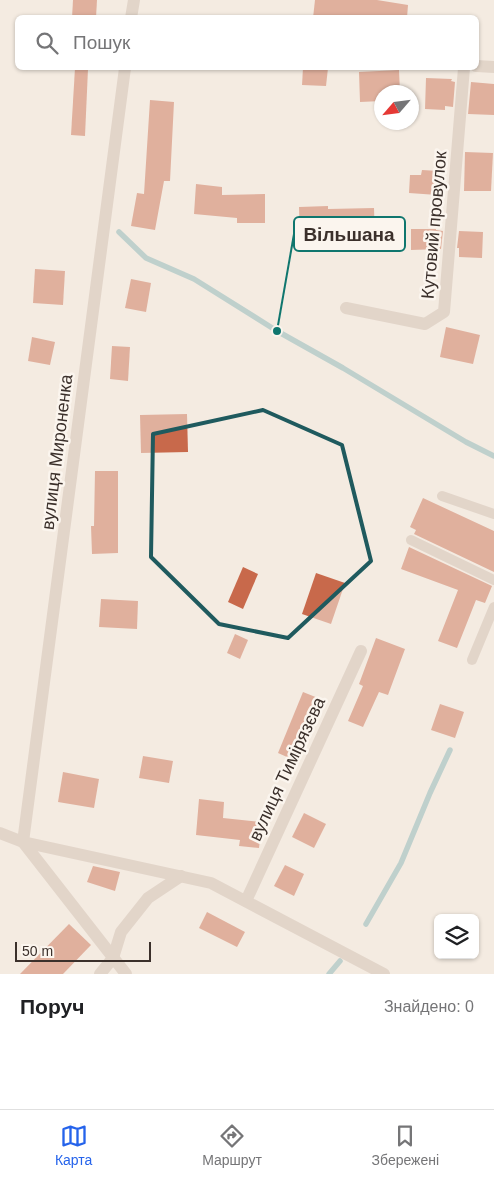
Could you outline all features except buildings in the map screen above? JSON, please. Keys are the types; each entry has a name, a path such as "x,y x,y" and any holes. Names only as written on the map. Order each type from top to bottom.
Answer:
{"street":[{"path":"132,15 134,0"},
{"path":"479,66 494,67"},
{"name":"вулиця Мироненка","path":"23,842 125,70"},
{"name":"Кутовий провулок","path":"346,308 425,324 444,312 464,70"},
{"name":"вулиця Тимірязєва","path":"246,901 361,651"},
{"path":"0,833 23,842 211,883 384,974"},
{"path":"23,842 126,974"},
{"path":"100,974 113,958 121,932 148,898 181,876"}],"lane":[{"path":"442,496 494,514"},
{"path":"411,540 494,580"},
{"path":"472,660 494,607"}],"highlighted area":[{"path":"263,410 342,445 371,561 288,638 219,624 151,557 153,434"}],"waterway":[{"path":"119,232 146,258 194,279 277,331 343,368 466,442 494,456"},
{"path":"366,924 401,863 450,750"},
{"path":"329,974 340,961"}],"place":[{"name":"Вільшана","path":"277,331"}]}
